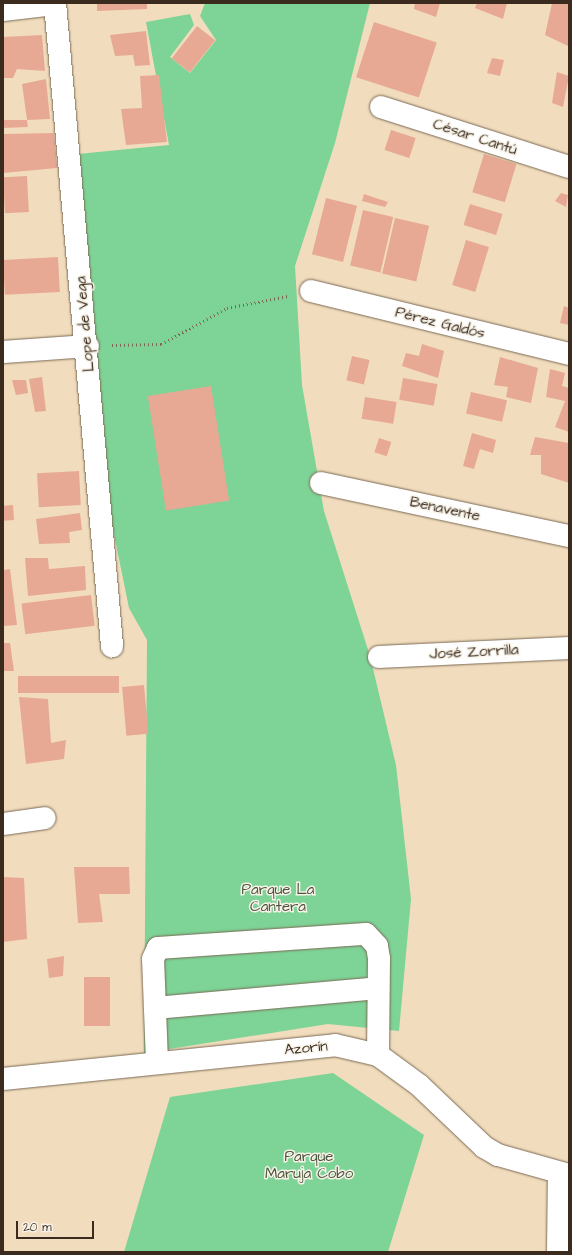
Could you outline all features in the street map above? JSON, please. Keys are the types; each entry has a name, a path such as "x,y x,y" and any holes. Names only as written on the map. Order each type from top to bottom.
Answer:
{"street":[{"path":"3,10 54,3"},
{"name":"Lope de Vega","path":"54,3 88,346 112,646"},
{"name":"César Cantú","path":"381,107 569,167"},
{"name":"Pérez Galdós","path":"310,291 569,354"},
{"path":"3,352 88,346"},
{"name":"Benavente","path":"321,483 569,536"},
{"name":"José Zorrilla","path":"379,657 569,648"},
{"path":"3,824 45,818"},
{"path":"157,1062 154,953 166,947 366,934 377,946 378,1055"},
{"path":"155,1008 378,988"},
{"name":"Azorín","path":"3,1079 157,1062 336,1045 378,1055 419,1086 484,1147 564,1174"},
{"path":"558,1252 564,1174"}],"path":[{"path":"88,346 161,344 228,308 310,291"}],"green space":[{"name":"Parque La Cantera","path":"205,3 370,3 335,143 295,266 302,385 324,511 370,656 396,765 411,899 399,1031 328,1024 144,1053 147,640 129,608 110,515 78,154 169,145 146,22 190,14 194,25 170,57 190,73 216,40 200,16"},
{"name":"Parque Maruja Cobo","path":"333,1073 424,1135 388,1252 124,1252 170,1097"}],"building":[{"path":"97,3 147,3 147,9 97,11"},
{"path":"415,3 440,3 436,17 414,9"},
{"path":"477,3 507,3 503,19 475,8"},
{"path":"552,3 569,3 568,46 545,35"},
{"path":"374,22 437,42 419,98 356,77"},
{"path":"197,26 215,40 190,72 172,58"},
{"path":"146,31 150,65 135,66 133,55 115,56 110,35"},
{"path":"42,35 45,71 17,69 13,78 3,78 3,37"},
{"path":"492,58 504,60 500,76 487,73"},
{"path":"557,72 569,76 563,107 552,103"},
{"path":"159,75 167,142 126,145 121,109 142,108 140,76"},
{"path":"46,79 50,119 27,120 22,84"},
{"path":"3,120 27,120 28,127 3,128"},
{"path":"391,130 416,138 409,158 385,150"},
{"path":"54,133 57,168 3,173 3,134"},
{"path":"484,154 517,164 505,202 472,192"},
{"path":"27,176 29,212 5,213 3,177"},
{"path":"561,193 568,195 566,207 555,201"},
{"path":"364,194 388,202 385,207 362,201"},
{"path":"326,198 357,206 343,262 312,254"},
{"path":"470,204 503,214 496,235 464,225"},
{"path":"363,210 393,217 380,273 350,266"},
{"path":"395,218 429,226 416,281 382,274"},
{"path":"466,240 489,247 475,292 452,285"},
{"path":"58,257 60,292 5,295 3,260"},
{"path":"564,306 569,308 569,325 560,323"},
{"path":"422,344 444,351 438,378 402,366 406,353 419,356"},
{"path":"352,356 370,360 364,384 346,380"},
{"path":"500,357 538,368 531,403 506,397 508,387 494,385"},
{"path":"550,369 565,373 562,386 569,388 569,432 555,427 565,401 546,397"},
{"path":"42,377 46,411 35,412 29,379"},
{"path":"403,378 437,384 434,406 399,400"},
{"path":"12,380 26,380 28,393 16,395"},
{"path":"211,386 229,501 166,511 148,396"},
{"path":"471,392 507,400 502,422 466,413"},
{"path":"365,397 397,402 393,424 362,419"},
{"path":"472,433 496,440 493,453 480,449 474,469 463,466"},
{"path":"535,437 569,443 569,483 541,474 541,455 530,455"},
{"path":"379,438 391,442 387,456 374,452"},
{"path":"79,471 81,505 39,507 37,473"},
{"path":"13,505 14,520 4,521 3,506"},
{"path":"80,513 82,530 69,532 70,543 39,544 36,519"},
{"path":"25,558 48,558 49,569 85,566 86,590 28,596"},
{"path":"10,569 17,625 3,626 3,570"},
{"path":"91,595 95,626 25,634 22,604"},
{"path":"3,643 10,643 14,671 3,671"},
{"path":"18,676 119,676 119,693 18,693"},
{"path":"144,685 148,734 126,736 122,687"},
{"path":"19,697 48,699 51,743 66,740 64,759 26,764"},
{"path":"74,867 129,867 130,894 99,894 103,922 78,923"},
{"path":"3,877 24,878 27,939 3,942"},
{"path":"64,956 63,976 49,978 47,959"},
{"path":"84,977 110,977 110,1026 84,1026"}]}
